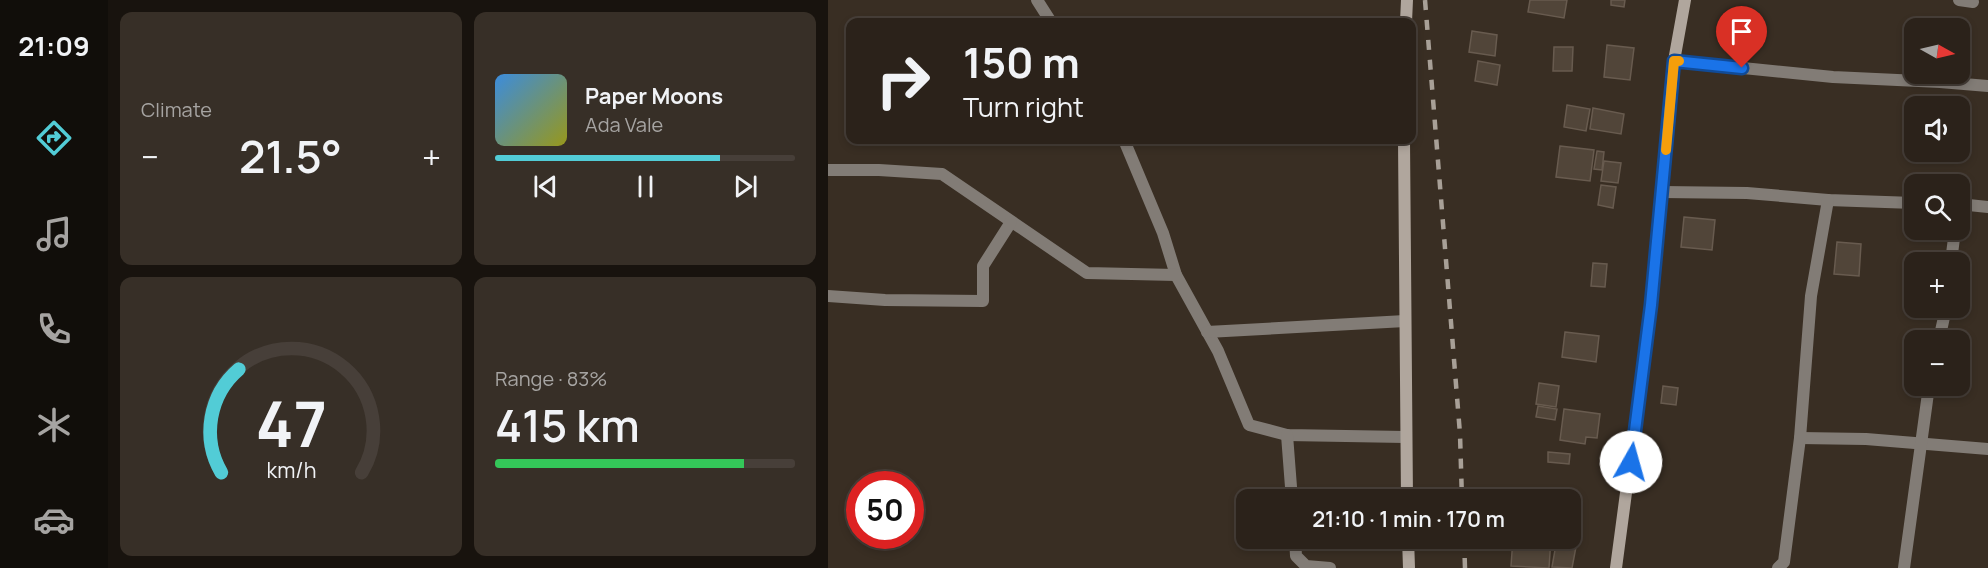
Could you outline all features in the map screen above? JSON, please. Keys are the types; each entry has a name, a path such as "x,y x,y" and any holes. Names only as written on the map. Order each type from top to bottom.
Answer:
{"main road":[{"path":"1406,18 1407,0"},
{"path":"1616,568 1651,305 1674,61 1685,0"},
{"path":"1404,144 1407,489"},
{"path":"1408,549 1409,568"}],"street":[{"path":"1036,0 1048,18"},
{"path":"1959,0 1973,2"},
{"path":"1674,61 1833,77 1988,86"},
{"path":"1126,144 1163,233 1176,275 1218,351 1249,425 1287,435 1406,437"},
{"path":"828,170 942,174 1087,273 1176,275"},
{"path":"1662,192 1747,193 1828,200 1904,203"},
{"path":"1778,568 1784,562 1800,438 1811,296 1828,200"},
{"path":"1970,205 1988,207"},
{"path":"828,296 885,300 983,301 983,266 1011,222"},
{"path":"1207,332 1405,321"},
{"path":"1904,568 1927,396"},
{"path":"1287,435 1291,489"},
{"path":"1800,438 1866,439 1988,449"},
{"path":"1296,549 1296,556 1306,566 1330,568"}],"building":[{"path":"1530,0 1567,0 1564,18 1528,12"},
{"path":"1611,0 1625,0 1624,7 1611,5"},
{"path":"1472,31 1497,35 1495,56 1469,52"},
{"path":"1607,45 1634,48 1630,80 1604,77"},
{"path":"1554,47 1573,47 1572,71 1553,71"},
{"path":"1478,61 1500,65 1497,85 1475,81"},
{"path":"1567,105 1590,109 1586,131 1564,127"},
{"path":"1593,108 1624,114 1621,134 1590,129"},
{"path":"1560,146 1594,150 1590,181 1556,177"},
{"path":"1597,151 1604,152 1602,170 1594,169"},
{"path":"1604,161 1621,163 1618,183 1601,181"},
{"path":"1601,185 1616,187 1613,208 1598,205"},
{"path":"1684,217 1715,220 1712,250 1681,247"},
{"path":"1837,242 1861,244 1859,276 1834,274"},
{"path":"1593,263 1607,264 1605,287 1591,286"},
{"path":"1565,332 1599,336 1596,362 1562,357"},
{"path":"1539,383 1559,386 1556,407 1536,404"},
{"path":"1663,386 1678,388 1676,405 1661,403"},
{"path":"1538,406 1557,409 1555,420 1536,417"},
{"path":"1564,409 1600,414 1597,438 1586,437 1585,444 1560,440"},
{"path":"1548,452 1570,454 1569,464 1548,462"},
{"path":"1512,549 1550,549 1549,568 1511,566"},
{"path":"1555,549 1576,549 1572,568 1552,567"}],"railway":[{"path":"1425,0 1460,434 1462,489"},
{"path":"1464,549 1465,568"}],"slow traffic":[{"path":"1666,150 1674,61 1679,61"}],"route":[{"path":"1631,462 1651,305 1674,61 1742,68"}]}
